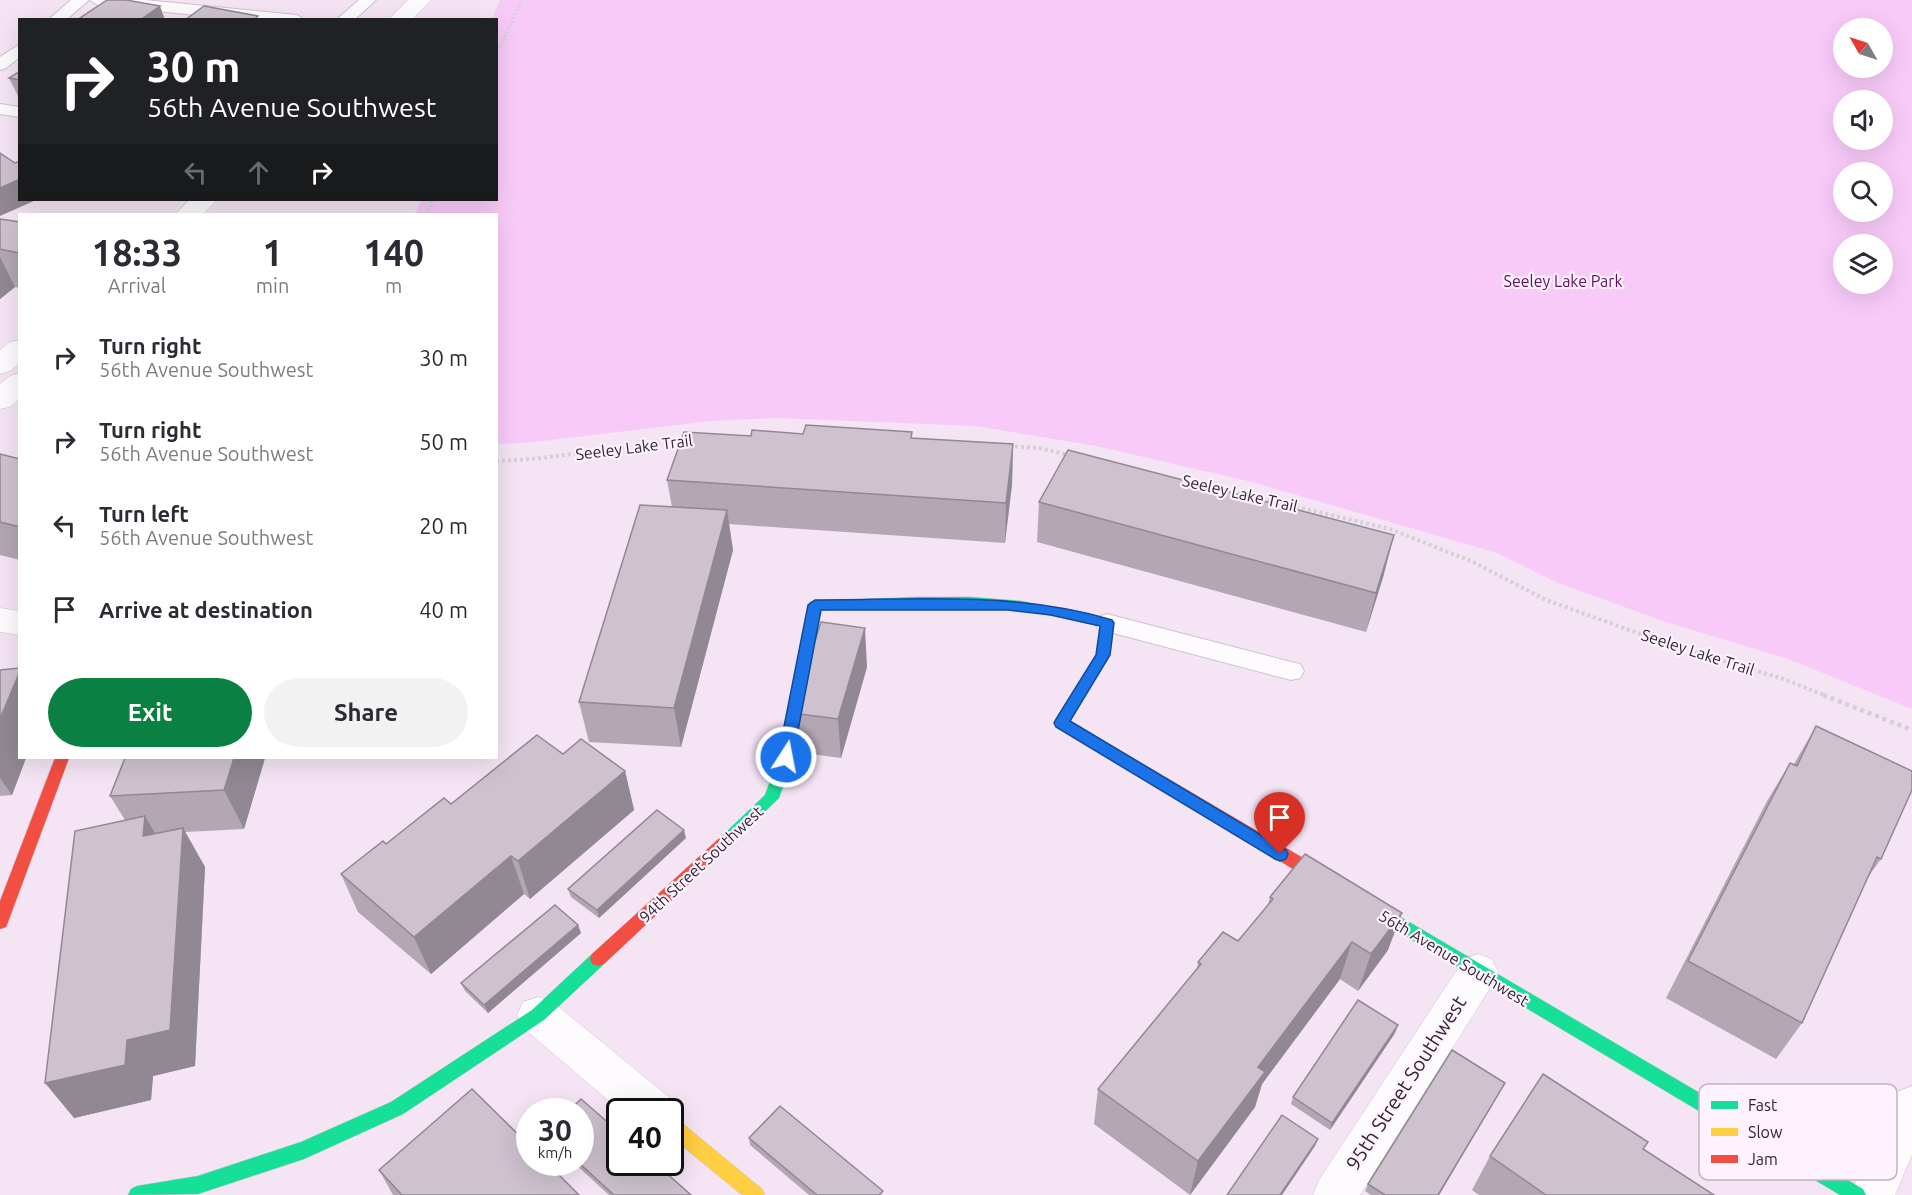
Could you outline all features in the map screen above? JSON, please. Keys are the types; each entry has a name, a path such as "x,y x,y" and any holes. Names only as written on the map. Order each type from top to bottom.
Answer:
{"street":[{"path":"401,18 420,0"},
{"path":"189,213 203,201"},
{"path":"0,366 18,350"},
{"path":"0,399 18,384"},
{"name":"94th Street Southwest","path":"137,1195 198,1185 304,1150 397,1108 538,1015 771,798 786,757 815,605 1008,605 1051,610 1107,623"},
{"path":"0,620 18,623"},
{"name":"56th Avenue Southwest","path":"1107,623 1103,655 1061,723 1699,1102"},
{"path":"0,921 62,759"},
{"name":"95th Street Southwest","path":"1335,1195 1478,972"},
{"path":"538,1015 638,1098"},
{"path":"1897,1139 1912,1106"},
{"path":"684,1136 756,1195"},
{"name":"56th Avenue Southwest","path":"1832,1180 1857,1195"},
{"path":"1872,1195 1879,1180"}],"lane":[{"path":"59,18 81,0"},
{"path":"98,0 277,18"},
{"path":"346,18 368,0"},
{"path":"0,65 18,52"},
{"path":"0,110 18,112"},
{"path":"1107,623 1291,671"}],"path":[{"path":"498,51 522,0"},
{"name":"Seeley Lake Trail","path":"498,461 532,459 688,440"},
{"path":"1007,446 1039,448 1071,455"},
{"name":"Seeley Lake Trail","path":"1180,479 1390,529 1473,562 1546,600 1660,641 1783,679 1912,730"}],"green space":[{"name":"Seeley Lake Park","path":"500,0 1912,0 1912,709 1788,659 1666,622 1558,583 1497,553 1252,482 1096,446 975,426 778,418 710,421 534,442 498,444 498,213 415,213 421,201 498,201 498,18 492,18"}],"building":[{"path":"107,0 126,0 160,6 143,18 80,18"},
{"path":"204,6 258,16 256,18 188,18"},
{"path":"18,72 18,80 9,78"},
{"path":"0,153 15,163 18,162 18,180 0,188"},
{"path":"0,219 18,222 18,253 0,249"},
{"path":"806,425 912,432 911,438 1013,444 1006,503 667,480 684,432 751,436 752,430 803,434"},
{"path":"1068,450 1394,535 1376,593 1039,502"},
{"path":"0,454 18,458 18,526 0,522"},
{"path":"640,505 727,510 674,708 579,702"},
{"path":"821,622 865,628 838,719 792,713"},
{"path":"18,668 18,676 0,719 0,670"},
{"path":"1816,726 1912,771 1912,790 1881,859 1877,857 1802,1023 1688,961 1790,763 1797,766"},
{"path":"537,735 563,754 581,739 625,771 518,861 511,856 414,937 341,874 383,841 386,844 444,798 451,804"},
{"path":"125,759 234,759 224,790 110,796"},
{"path":"657,810 684,830 597,910 568,889"},
{"path":"145,816 143,836 183,828 170,1030 127,1040 125,1065 45,1083 75,831"},
{"path":"1305,854 1402,913 1371,954 1352,942 1258,1067 1265,1072 1198,1161 1098,1089 1201,964 1198,962 1223,932 1238,941 1273,899 1270,897"},
{"path":"555,905 578,925 484,1005 461,983"},
{"path":"1358,1000 1398,1025 1332,1123 1293,1097"},
{"path":"1452,1050 1505,1083 1438,1195 1385,1195 1368,1184"},
{"path":"1543,1074 1648,1142 1643,1149 1714,1195 1546,1195 1490,1156"},
{"path":"472,1089 516,1132 516,1176 560,1176 579,1195 402,1195 379,1170"},
{"path":"780,1106 883,1191 879,1195 817,1195 749,1138"},
{"path":"594,1110 606,1121 606,1176 670,1176 691,1195 614,1195 593,1176"},
{"path":"1282,1115 1318,1139 1280,1195 1227,1195"}],"traffic: fast":[{"path":"730,837 771,798 786,757 815,605 944,602 995,604 1043,609 1107,623 1103,655 1065,717"},
{"path":"1314,873 1699,1101"},
{"path":"137,1195 198,1185 304,1150 397,1108 538,1015 598,959"},
{"path":"1832,1180 1857,1195"}],"traffic: slow":[{"path":"684,1136 756,1195"}],"traffic: jam":[{"path":"1065,717 1061,723 1314,873"},
{"path":"0,922 62,759"},
{"path":"598,959 730,837"}],"route":[{"path":"786,757 815,605 1008,605 1051,610 1107,623 1103,655 1061,723 1280,854"}]}
